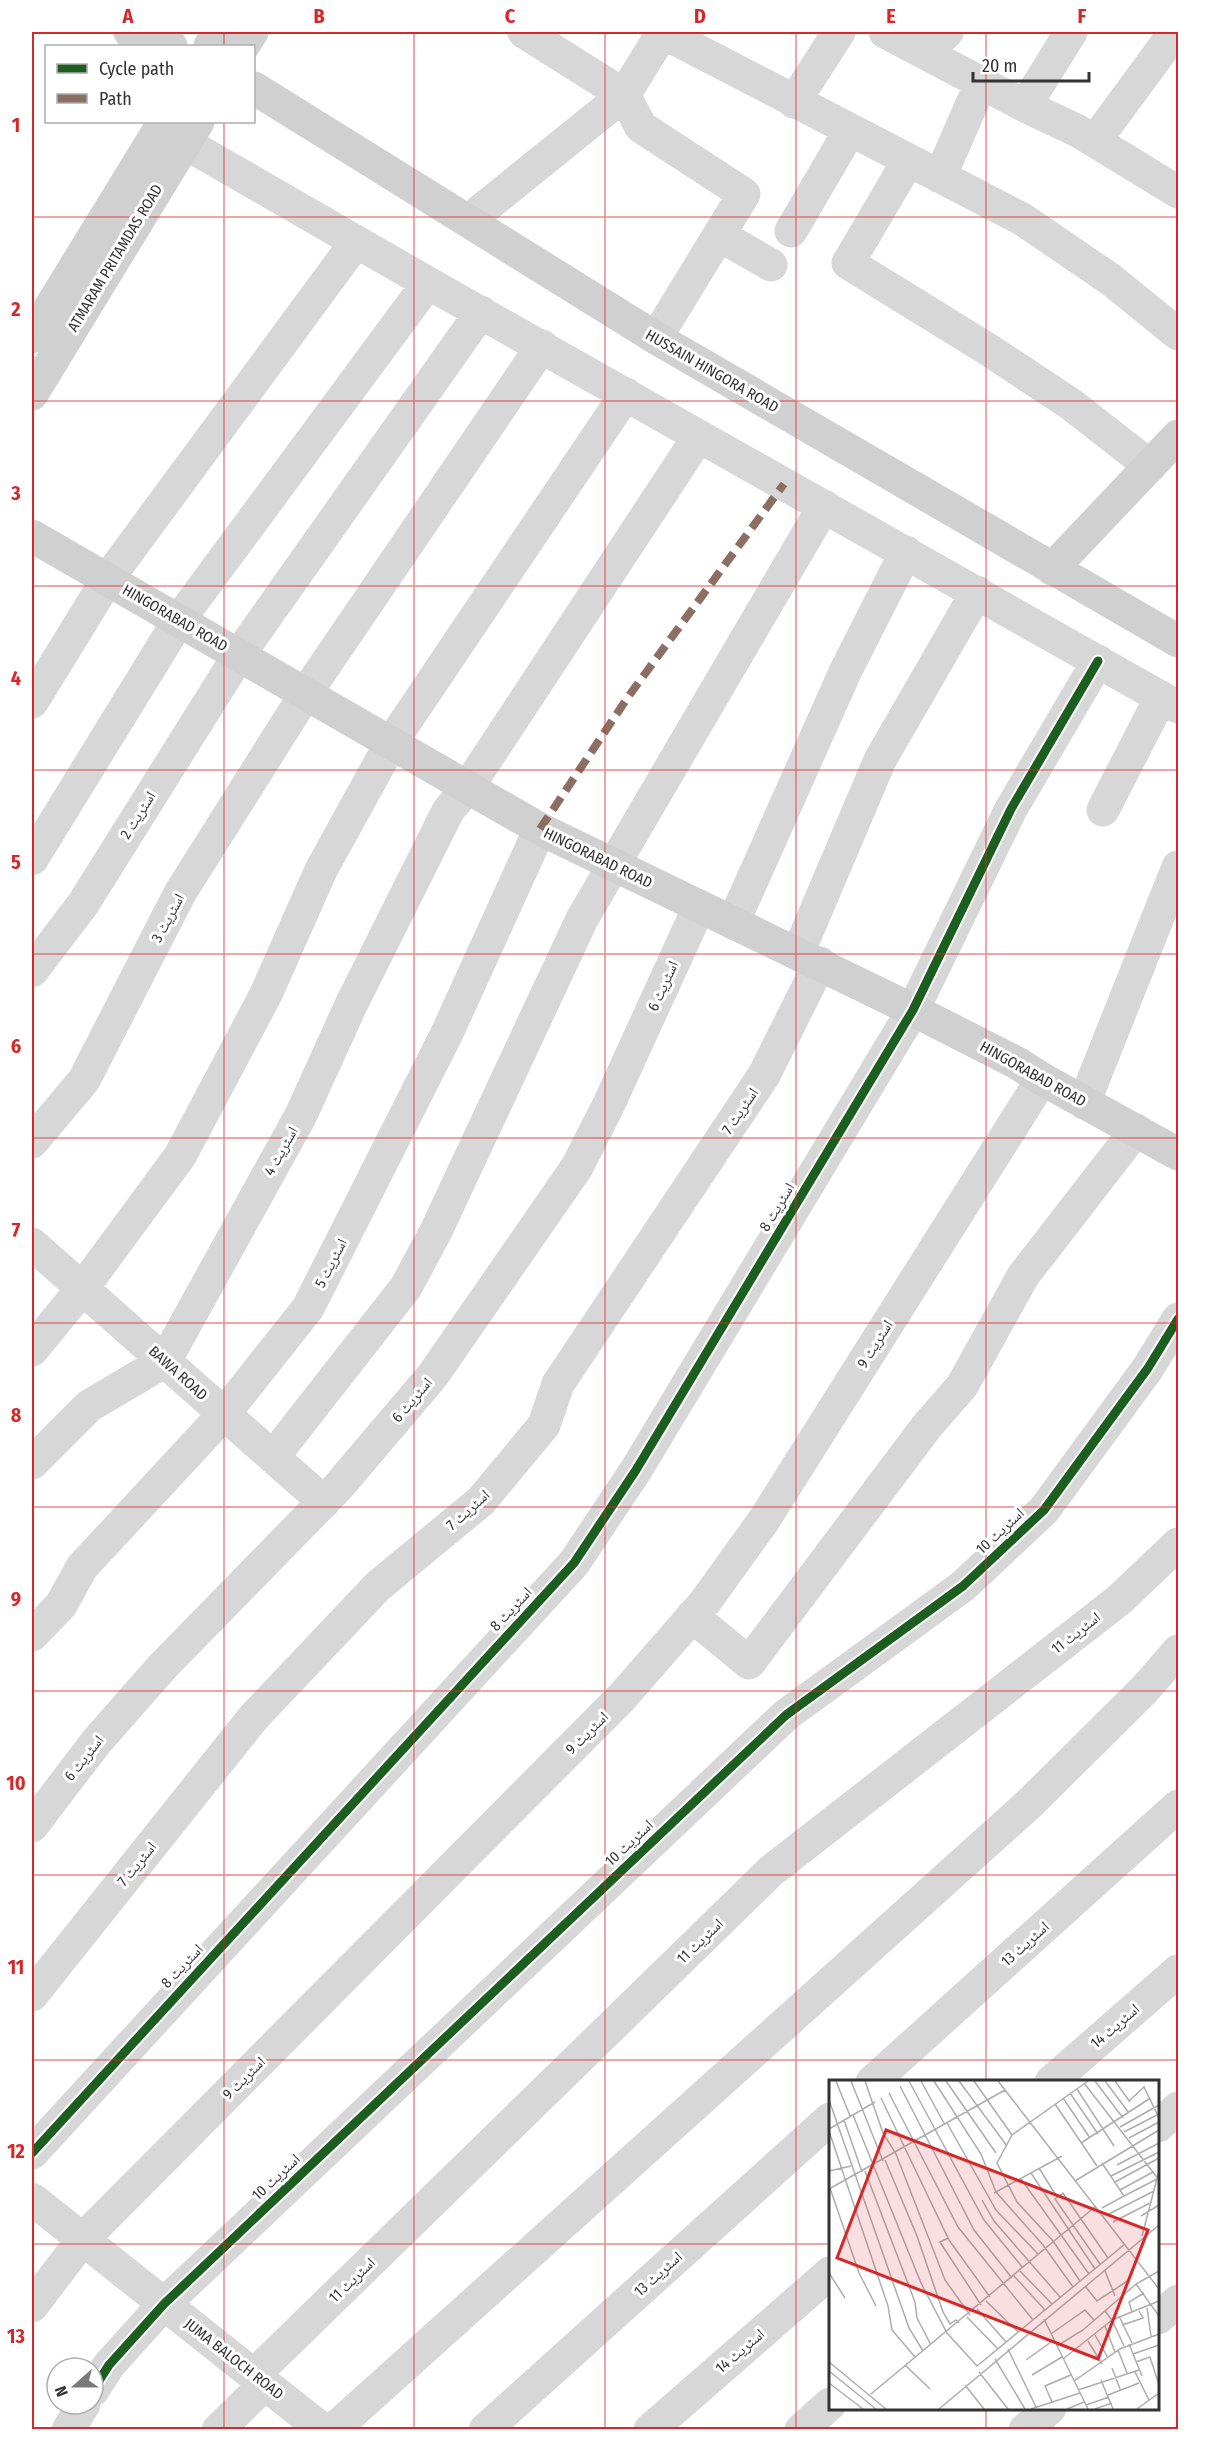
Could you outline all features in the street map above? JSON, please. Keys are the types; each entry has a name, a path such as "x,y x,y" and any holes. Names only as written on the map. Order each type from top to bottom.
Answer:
{"street":[{"path":"130,32 168,45"},
{"path":"244,45 252,32"},
{"path":"524,32 624,95 641,127 744,194 656,338"},
{"path":"469,220 624,95 663,32 1022,219 1110,279 1179,334"},
{"path":"794,102 839,32"},
{"path":"885,32 936,42 981,83 1054,118 1179,192"},
{"path":"1025,106 1071,32"},
{"path":"1095,141 1175,32"},
{"path":"940,177 981,83"},
{"name":"HUSSAIN HINGORA ROAD","path":"255,89 656,338 1179,641"},
{"path":"182,129 356,242 1170,702 1102,810"},
{"name":"ATMARAM PRITAMDAS ROAD","path":"36,317 182,129"},
{"name":"ATMARAM PRITAMDAS ROAD","path":"32,394 182,129"},
{"path":"791,231 850,130"},
{"path":"908,161 848,263 989,350 1072,405 1150,466"},
{"path":"719,235 771,266"},
{"path":"32,702 108,580 356,242"},
{"path":"32,859 179,620 428,283"},
{"name":"اسٹریٹ 2","path":"32,971 83,904 239,655 481,312"},
{"name":"اسٹریٹ 3","path":"32,1142 84,1080 180,892 306,693 542,346"},
{"path":"32,1350 82,1289 180,1156 266,994 321,870 391,743 626,394"},
{"name":"اسٹریٹ 4","path":"165,1361 301,1115 351,1005 448,811 468,786 699,436"},
{"path":"1052,569 1179,436"},
{"path":"273,1457 406,1287 436,1231 582,919 824,506"},
{"name":"HINGORABAD ROAD","path":"32,536 540,829 914,1010 1017,1063 1179,1154"},
{"path":"733,923 846,670 906,552"},
{"name":"اسٹریٹ 7","path":"32,1995 253,1718 378,1586 481,1501 544,1425 558,1384 764,1075 880,760 976,592"},
{"name":"اسٹریٹ 8","path":"32,2153 574,1563 636,1470 914,1010 1011,809 1098,661"},
{"name":"اسٹریٹ 5","path":"32,1635 62,1605 82,1567 224,1414 308,1308 447,1033 540,829"},
{"path":"1084,1102 1179,867"},
{"name":"اسٹریٹ 6","path":"32,1826 97,1741 163,1665 324,1502 433,1375 577,1167 608,1106 699,907"},
{"name":"اسٹریٹ 9","path":"32,2306 83,2240 622,1698 692,1617 764,1520 1042,1079"},
{"path":"692,1617 748,1663 927,1426 962,1386 1023,1276 1136,1131"},
{"name":"BAWA ROAD","path":"32,1244 324,1502"},
{"name":"اسٹریٹ 10","path":"105,2371 164,2304 786,1715 963,1587 1044,1510 1148,1368 1179,1319"},
{"path":"32,1463 89,1406 165,1361"},
{"name":"اسٹریٹ 11","path":"218,2430 260,2380 771,1871 1109,1607 1179,1544"},
{"path":"333,2430 1029,1804 1179,1651"},
{"name":"اسٹریٹ 13","path":"874,2080 1179,1806"},
{"name":"اسٹریٹ 14","path":"1053,2080 1179,1971"},
{"path":"1159,2125 1179,2108"},
{"name":"اسٹریٹ 13","path":"485,2430 829,2121"},
{"name":"JUMA BALOCH ROAD","path":"32,2199 323,2430"},
{"name":"اسٹریٹ 14","path":"650,2430 829,2275"},
{"path":"1159,2317 1179,2301"},
{"path":"801,2430 829,2406"},
{"path":"1026,2430 1049,2410"},
{"path":"68,2430 77,2416"}],"marked path":[{"path":"540,829 628,697 784,484"}],"cycle path":[{"path":"32,2153 574,1563 636,1470 913,1010 1011,809 1098,661"},
{"path":"105,2371 164,2304 786,1715 963,1586 1044,1510 1148,1368 1178,1319"}]}
